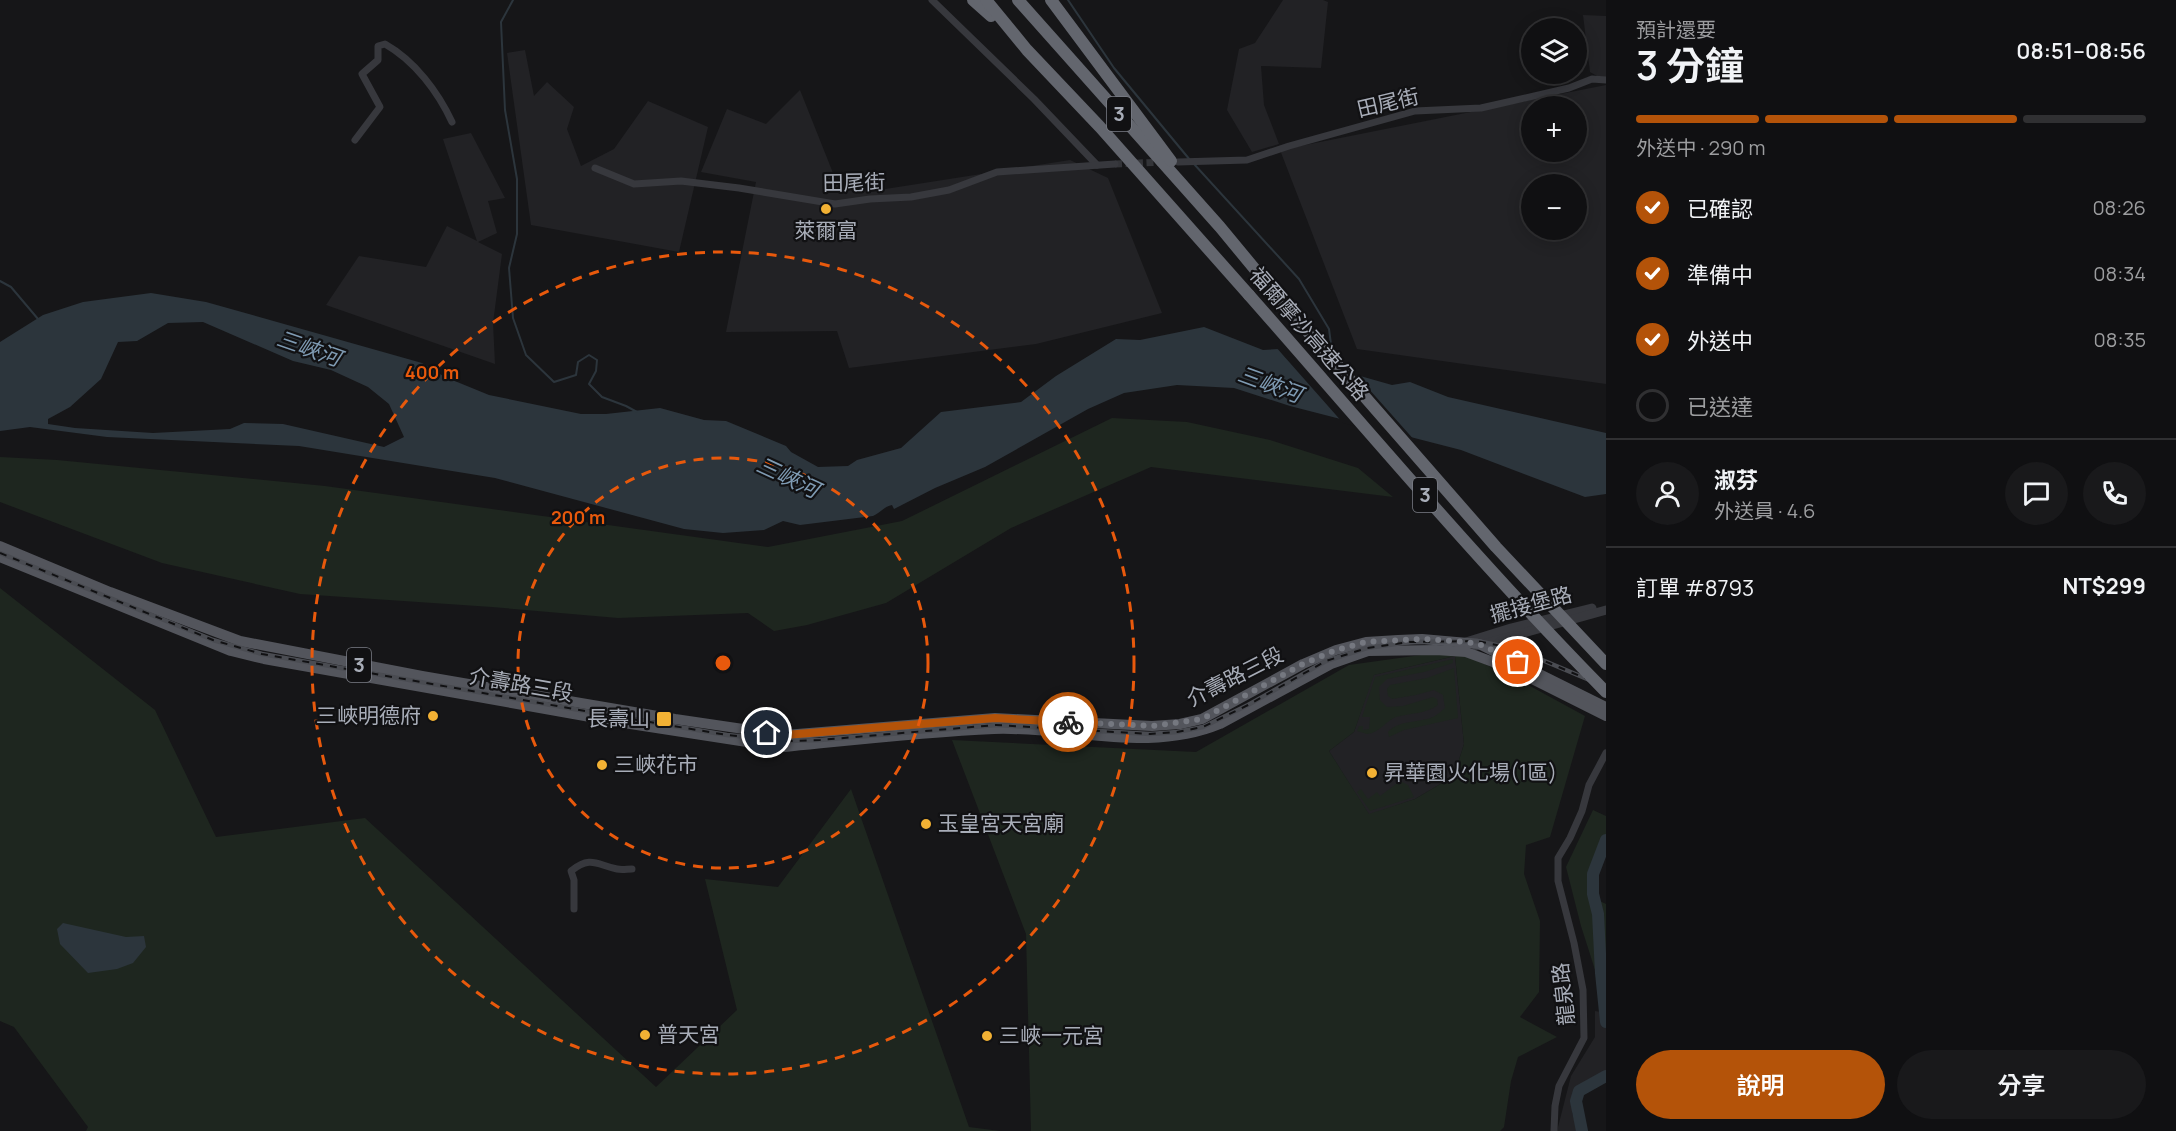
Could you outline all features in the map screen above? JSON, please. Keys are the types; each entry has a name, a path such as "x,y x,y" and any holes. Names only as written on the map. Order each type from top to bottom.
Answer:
{"highway":[{"path":"974,0 1027,50"},
{"name":"福爾摩沙高速公路","path":"986,0 1027,50 1100,127 1482,560 1557,643 1606,692"},
{"name":"福爾摩沙高速公路","path":"1018,0 1220,227 1282,302 1496,547 1606,664"},
{"path":"1049,0 1220,227"}],"main road":[{"name":"介壽路三段","path":"0,546 110,592 240,641 422,676 675,719 785,735 995,718 1152,726 1180,724 1202,719 1303,664 1336,650 1366,642 1422,639 1466,647"},
{"name":"介壽路三段","path":"0,556 231,651 255,657 624,723 785,747 996,729 1155,739 1206,730 1314,671 1368,651 1466,647"},
{"name":"3","path":"1466,647 1479,644 1606,707"},
{"name":"3","path":"1466,647 1606,716"}],"street":[{"path":"932,0 1034,99 1097,165"},
{"path":"355,140 380,107 362,74 378,60 378,46 386,44 398,52 441,98 452,122"},
{"name":"田尾街","path":"1178,162 1247,160 1415,111 1481,108 1569,88 1592,79 1606,80"},
{"name":"田尾街","path":"595,168 634,184 681,181 835,204 930,194 949,190 997,172 1115,164"},
{"name":"擺接堡路","path":"1466,647 1510,628 1606,604"},
{"name":"擺接堡路","path":"1479,644 1606,610"},
{"path":"1518,662 1510,654 1509,648 1511,641 1519,634"},
{"name":"龍泉路","path":"1554,1131 1559,1086 1584,1038 1585,1030 1583,990 1578,957 1558,881 1558,858 1570,838 1582,811 1589,785 1606,753"},
{"path":"574,909 572,871 578,865 592,861 618,869 632,869"}],"shaded area":[{"path":"1283,0 1328,2 1321,68 1261,66 1264,105 1279,144 1252,152 1227,110 1239,49 1255,43"},
{"path":"1583,15 1606,16 1606,81 1590,72 1587,18 1583,18"},
{"path":"525,50 534,96 547,82 574,107 567,129 581,166 614,149 648,101 708,127 679,252 531,225 507,53"},
{"path":"1606,85 1606,384 1357,349 1280,150 1521,102 1521,162 1587,162 1587,96 1551,96"},
{"path":"800,90 837,183 879,190 1070,160 1108,178 1162,313 1036,344 849,368 837,331 726,332 756,182 701,172 727,109 766,124"},
{"path":"471,133 505,198 488,201 497,233 478,242 502,254 493,323 495,364 326,305 359,256 426,267 447,226 477,241 443,139"},
{"path":"1112,418 1187,422 1270,440 1358,468 1393,497 1151,467 1011,528 886,603 807,625 774,631 748,613 618,618 300,594 162,563 0,502 0,457 57,460 325,486 768,547 902,521"},
{"path":"0,588 155,710 216,837 365,818 656,1087 737,1010 705,879 778,887 851,789 969,1127 1000,1131 86,1131 88,1127 14,1027 0,1021"},
{"path":"1435,653 1463,655 1508,674 1585,716 1550,837 1526,845 1524,874 1540,921 1539,992 1520,1017 1557,1037 1518,1057 1511,1081 1504,1127 1500,1131 1031,1131 1026,934 952,740 1196,752 1349,665","holes":["1455,656 1464,744 1454,776 1415,799 1369,814 1329,751 1354,732 1374,675"]},
{"path":"1455,656 1464,744 1454,776 1415,799 1369,815 1329,751 1354,732 1373,675"},
{"path":"1453,659 1453,663 1424,672 1387,679 1379,687 1380,700 1387,707 1403,706 1433,697 1437,699 1438,705 1423,712 1396,717 1371,733 1357,731 1359,726 1363,726 1363,730 1369,729 1370,717 1362,717 1375,677"},
{"path":"1454,668 1458,718 1404,730 1389,737 1388,732 1397,725 1433,717 1445,708 1443,695 1434,690 1392,699 1388,696 1387,689 1390,685 1427,678"},
{"path":"1400,781 1408,785 1414,797 1370,811 1357,792 1361,789 1368,799 1377,792 1380,796"},
{"path":"1593,810 1606,816 1606,835 1596,854 1587,895 1606,904 1606,1020 1603,995 1581,926 1566,867"},
{"path":"1595,1011 1606,1013 1606,1071 1587,1080 1573,1093 1572,1113 1578,1131 1557,1131 1571,1076 1595,1037"}],"water":[{"name":"三峽河","path":"151,293 206,302 422,363 445,377 489,395 581,414 606,414 660,408 704,420 726,421 786,446 791,452 818,467 848,466 857,460 901,448 941,412 1021,402 1056,376 1116,339 1140,340 1204,327 1263,350 1279,349 1286,358 1392,385 1410,382 1448,397 1606,433 1606,494 1585,497 1461,450 1290,406 1234,388 1177,385 1124,393 1088,409 985,467 935,488 894,509 892,505 889,506 873,516 800,525 783,521 764,530 723,533 684,529 495,478 299,446 107,437 30,427 0,431 0,342 43,315 83,302","holes":["203,322 293,361 331,370 368,387 389,404 404,437 384,447 283,424 244,423 230,429 153,433 48,424 48,419 70,407 101,379 118,342 137,341 168,323"]},
{"path":"63,923 126,937 144,936 146,947 133,963 117,969 88,973 60,944 57,929"}],"pier":[{"path":"1275,346 1281,346 1288,356 1352,370 1416,442 1343,423"}],"waterway":[{"path":"513,0 501,22 505,110 517,179 517,234 509,268 513,318 526,355 554,382 576,375 578,362 589,355 597,360 596,371 589,384 602,397 637,412"},
{"path":"1068,0 1114,68 1190,160"},
{"path":"1194,164 1299,279 1329,329 1332,352"},
{"path":"0,281 11,287 38,319"},
{"path":"1606,840 1593,874 1606,1022"},
{"path":"1582,1131 1576,1101 1579,1091 1606,1076"}],"tunnel":[{"path":"1115,164 1163,162"}],"railway":[{"path":"0,553 213,640 262,654 727,735 789,741 996,725 1150,734 1177,732 1203,727 1248,705 1326,661 1367,648 1410,642 1477,641 1516,649 1606,687"}],"way so far":[{"path":"1068,722 1152,726 1180,724 1202,719 1303,664 1336,650 1366,642 1422,639 1466,642 1479,644 1518,662"}],"place":[{"name":"萊爾富","path":"826,209"},
{"name":"三峽明德府","path":"433,716"},
{"name":"長壽山","path":"664,719"},
{"name":"三峽花市","path":"602,765"},
{"name":"昇華園火化場(1區)","path":"1372,773"},
{"name":"玉皇宮天宮廟","path":"926,824"},
{"name":"普天宮","path":"645,1035"},
{"name":"三峽一元宮","path":"987,1036"}],"route":[{"path":"767,733 785,735 995,718 1068,722"}]}
